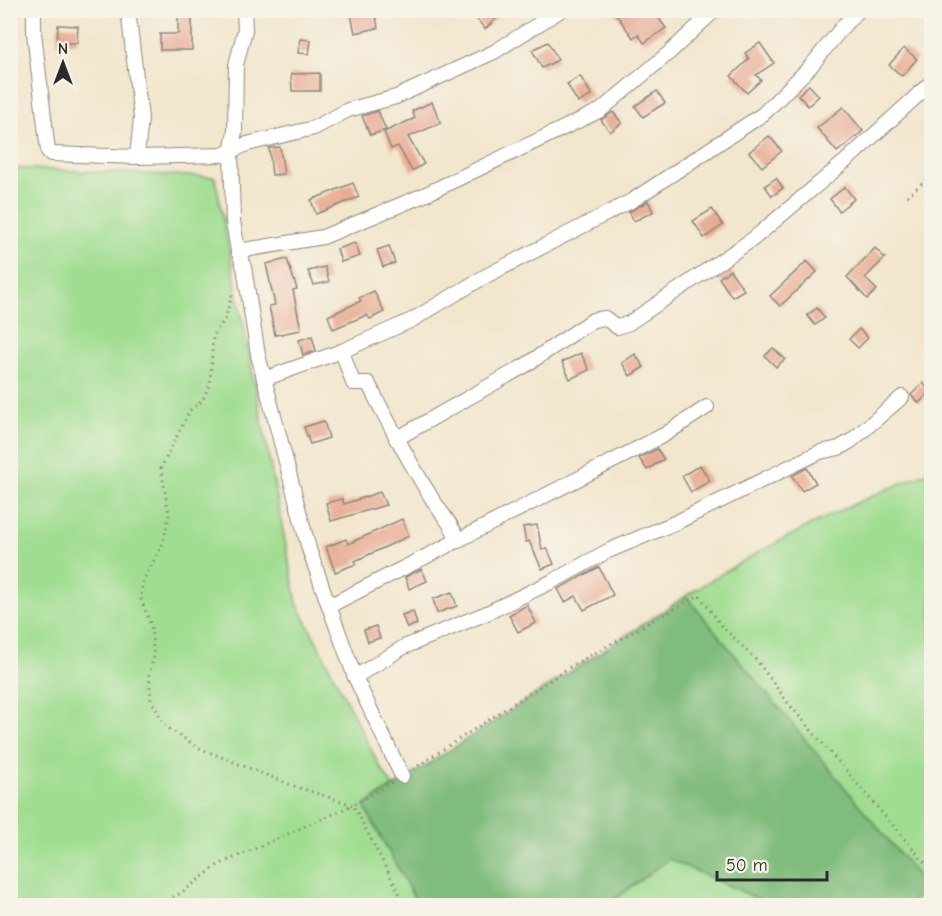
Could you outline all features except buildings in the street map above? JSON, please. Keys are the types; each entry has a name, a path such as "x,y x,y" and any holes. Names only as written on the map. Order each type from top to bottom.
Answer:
{"street":[{"path":"34,10 34,33 48,151 51,154 137,157 222,155 247,144 314,128 348,110 396,97 494,52 561,10"},
{"path":"128,10 141,118 137,157"},
{"path":"244,10 245,30 236,65 235,132 231,152 233,221 238,251 244,267 264,379 309,549 356,677 402,776"},
{"path":"238,251 323,237 424,195 601,110 670,52 715,10"},
{"path":"264,379 342,351 412,320 484,277 633,200 764,114 811,66 844,24 859,10"},
{"path":"396,439 526,364 593,320 606,318 617,327 629,323 753,239 848,159 932,82"},
{"path":"342,351 353,383 368,383 396,439 458,541"},
{"path":"356,677 404,648 496,608 608,551 677,522 820,452 839,448 902,397"},
{"path":"329,606 664,435 707,407"}],"path":[{"path":"907,196 932,175"},
{"path":"234,284 231,303 213,336 210,384 202,401 190,410 161,468 169,515 163,544 142,583 141,599 151,625 154,656 149,675 151,700 166,727 199,748 291,785 353,805 405,906"},
{"path":"157,906 181,893 218,865 353,805 402,776 573,665 699,595 720,624 758,662 796,712 932,871"}],"green space":[{"path":"11,168 215,177 297,603 379,765 393,786 364,806 418,905 11,906"},
{"path":"931,471 931,905 907,905 927,888 686,596 745,560 806,528"},
{"path":"686,596 928,888 907,905 772,905 669,859 606,905 418,905 364,806"},
{"path":"669,859 772,905 606,906"}]}
